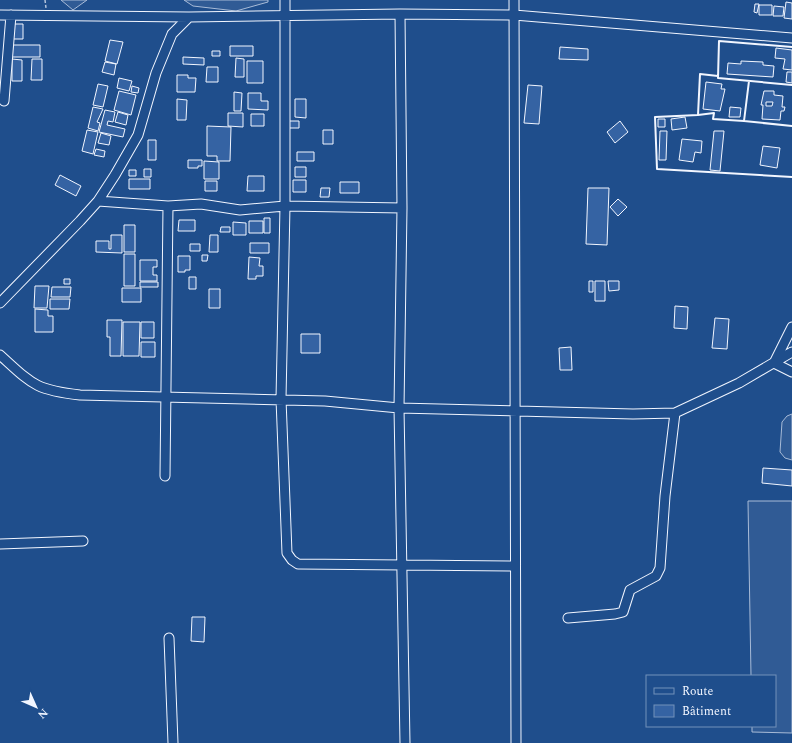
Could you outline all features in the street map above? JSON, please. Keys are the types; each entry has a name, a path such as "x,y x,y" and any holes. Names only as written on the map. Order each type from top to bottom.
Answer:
{"street":[{"path":"285,0 285,206 281,399 287,553 292,560 298,564 514,566"},
{"path":"514,0 514,566 516,743"},
{"path":"400,14 402,208 400,408 405,743"},
{"path":"0,15 284,17 400,14 514,15 792,38"},
{"path":"4,101 11,15"},
{"path":"0,303 98,201 138,135 156,73 172,34 189,17"},
{"path":"98,201 168,206 201,204 240,210 285,206 402,208"},
{"path":"165,476 168,206"},
{"path":"774,363 792,328"},
{"path":"0,355 24,378 40,388 54,392 80,395 281,399 325,401 400,408 633,414 675,413 739,383 792,352"},
{"path":"774,363 792,372"},
{"path":"568,618 623,612 630,590 656,576 660,568 665,496 675,413"},
{"path":"0,544 83,541"},
{"path":"169,638 173,743"}],"shaded area":[{"path":"61,0 87,0 73,10"},
{"path":"184,0 268,0 268,2 236,11 193,6"},
{"path":"792,414 792,460 785,458 780,452 782,422 787,416"},
{"path":"748,501 792,501 792,733 752,732 752,727 776,727 776,675 751,675"}],"building":[{"path":"786,2 792,3 792,19 784,18"},
{"path":"755,4 759,4 757,13 754,12"},
{"path":"759,5 772,5 772,15 759,15"},
{"path":"774,6 784,7 783,16 773,16"},
{"path":"12,24 23,24 23,39 12,39"},
{"path":"110,40 123,42 117,64 105,61"},
{"path":"11,45 40,45 40,57 11,57"},
{"path":"230,46 253,46 253,56 230,56"},
{"path":"560,47 588,49 588,60 559,59"},
{"path":"776,48 792,50 792,70 783,69 785,59 775,58"},
{"path":"212,51 220,51 220,56 212,56"},
{"path":"183,57 204,58 204,65 183,64"},
{"path":"236,58 244,59 244,77 235,77"},
{"path":"12,59 22,60 22,81 12,81"},
{"path":"32,59 42,59 42,80 31,80"},
{"path":"247,61 263,61 263,83 247,83"},
{"path":"741,61 763,62 763,65 774,66 773,77 727,74 728,63 741,64"},
{"path":"105,62 116,64 114,75 102,72"},
{"path":"207,67 218,67 218,82 206,82"},
{"path":"787,72 792,72 792,83 786,82"},
{"path":"177,75 188,75 188,78 196,78 195,92 177,92"},
{"path":"119,78 132,81 129,91 117,88"},
{"path":"706,82 722,84 721,89 725,89 720,111 703,109"},
{"path":"98,84 108,86 103,107 93,105"},
{"path":"528,85 542,86 539,124 524,123"},
{"path":"132,86 139,88 138,93 131,92"},
{"path":"119,91 136,95 131,115 114,110"},
{"path":"764,91 774,91 774,95 783,96 782,107 785,107 784,111 781,111 780,120 762,119 763,105 761,105","holes":["766,102 773,102 772,106 766,106"]},
{"path":"234,92 242,93 241,111 234,111"},
{"path":"248,93 261,93 261,101 268,101 268,110 248,109"},
{"path":"177,99 187,100 186,120 177,120"},
{"path":"295,99 306,99 306,118 295,117"},
{"path":"93,107 103,109 97,122 100,123 98,131 88,128"},
{"path":"730,107 741,108 740,117 729,117"},
{"path":"105,110 115,112 113,122 108,121 107,125 125,129 123,137 99,132"},
{"path":"118,112 128,115 126,125 115,122"},
{"path":"228,113 243,113 243,127 228,126"},
{"path":"251,114 264,114 264,126 251,126"},
{"path":"685,117 687,128 672,130 671,119"},
{"path":"658,119 665,119 665,127 658,127"},
{"path":"288,121 299,121 299,128 288,128"},
{"path":"620,121 628,132 615,143 607,132"},
{"path":"207,126 231,127 230,161 217,161 217,156 207,156"},
{"path":"87,130 98,132 93,154 82,151"},
{"path":"323,130 333,130 333,144 323,144"},
{"path":"660,131 667,131 666,160 659,160"},
{"path":"714,131 724,131 720,171 710,170"},
{"path":"101,133 111,136 109,145 98,143"},
{"path":"682,139 702,141 701,153 695,152 693,162 679,160"},
{"path":"148,140 156,140 156,160 148,160"},
{"path":"763,146 780,148 777,168 760,165"},
{"path":"96,149 105,151 104,157 94,155"},
{"path":"297,152 314,152 314,161 297,161"},
{"path":"188,160 202,160 202,166 198,166 198,168 188,168"},
{"path":"204,161 219,162 219,179 204,179"},
{"path":"295,167 306,167 306,177 295,177"},
{"path":"144,169 151,169 151,177 144,177"},
{"path":"129,170 136,170 136,176 129,176"},
{"path":"60,175 81,186 76,196 55,185"},
{"path":"248,176 264,176 264,191 247,191"},
{"path":"129,179 150,179 150,189 129,189"},
{"path":"293,180 306,180 306,192 293,192"},
{"path":"205,181 217,181 217,191 205,191"},
{"path":"340,182 359,182 359,193 340,193"},
{"path":"321,188 330,188 329,197 320,197"},
{"path":"588,188 609,188 607,245 586,244"},
{"path":"618,199 627,207 618,216 610,207"},
{"path":"264,218 270,218 270,233 264,233"},
{"path":"179,220 195,220 195,231 178,231"},
{"path":"249,221 263,221 263,233 249,233"},
{"path":"233,222 246,223 246,235 233,235"},
{"path":"124,225 135,225 135,252 124,252"},
{"path":"221,227 230,227 230,232 220,232"},
{"path":"111,235 122,235 122,253 96,252 96,241 109,241 109,249 111,249"},
{"path":"210,235 218,235 218,252 209,252"},
{"path":"250,243 269,243 269,253 250,253"},
{"path":"190,244 200,244 200,251 190,251"},
{"path":"124,254 135,254 135,286 124,286"},
{"path":"202,255 208,255 207,261 202,261"},
{"path":"178,256 190,256 190,270 178,272"},
{"path":"249,257 260,258 259,266 263,266 263,276 256,276 256,279 248,279"},
{"path":"140,260 157,260 157,267 153,267 153,275 157,275 157,281 140,281"},
{"path":"189,277 196,277 196,289 189,289"},
{"path":"64,279 70,279 70,284 64,284"},
{"path":"589,281 593,281 593,292 589,292"},
{"path":"595,281 605,281 605,301 595,301"},
{"path":"608,281 619,281 619,290 609,291"},
{"path":"140,282 158,282 158,287 140,287"},
{"path":"35,286 49,286 47,308 34,308"},
{"path":"52,287 71,287 70,297 51,297"},
{"path":"122,288 141,288 141,302 122,302"},
{"path":"209,289 220,289 220,308 209,308"},
{"path":"50,299 70,299 69,309 50,309"},
{"path":"675,306 688,307 687,329 674,328"},
{"path":"35,309 48,310 48,316 53,316 53,332 35,332"},
{"path":"715,318 729,319 727,349 712,348"},
{"path":"107,320 122,320 121,356 110,356 110,337 107,337"},
{"path":"123,322 140,322 139,356 123,356"},
{"path":"141,322 154,322 154,338 141,338"},
{"path":"301,334 320,334 320,353 301,353"},
{"path":"141,342 155,342 155,357 141,357"},
{"path":"571,347 572,370 560,370 559,348"},
{"path":"763,468 792,470 792,486 762,483"},
{"path":"192,617 205,617 204,642 191,641"}],"wall":[{"path":"792,47 719,41 718,78 792,85"},
{"path":"718,76 700,74 698,115 714,113 713,119 744,121"},
{"path":"749,81 744,121 792,126"},
{"path":"698,115 655,117 657,169 792,177"}]}
